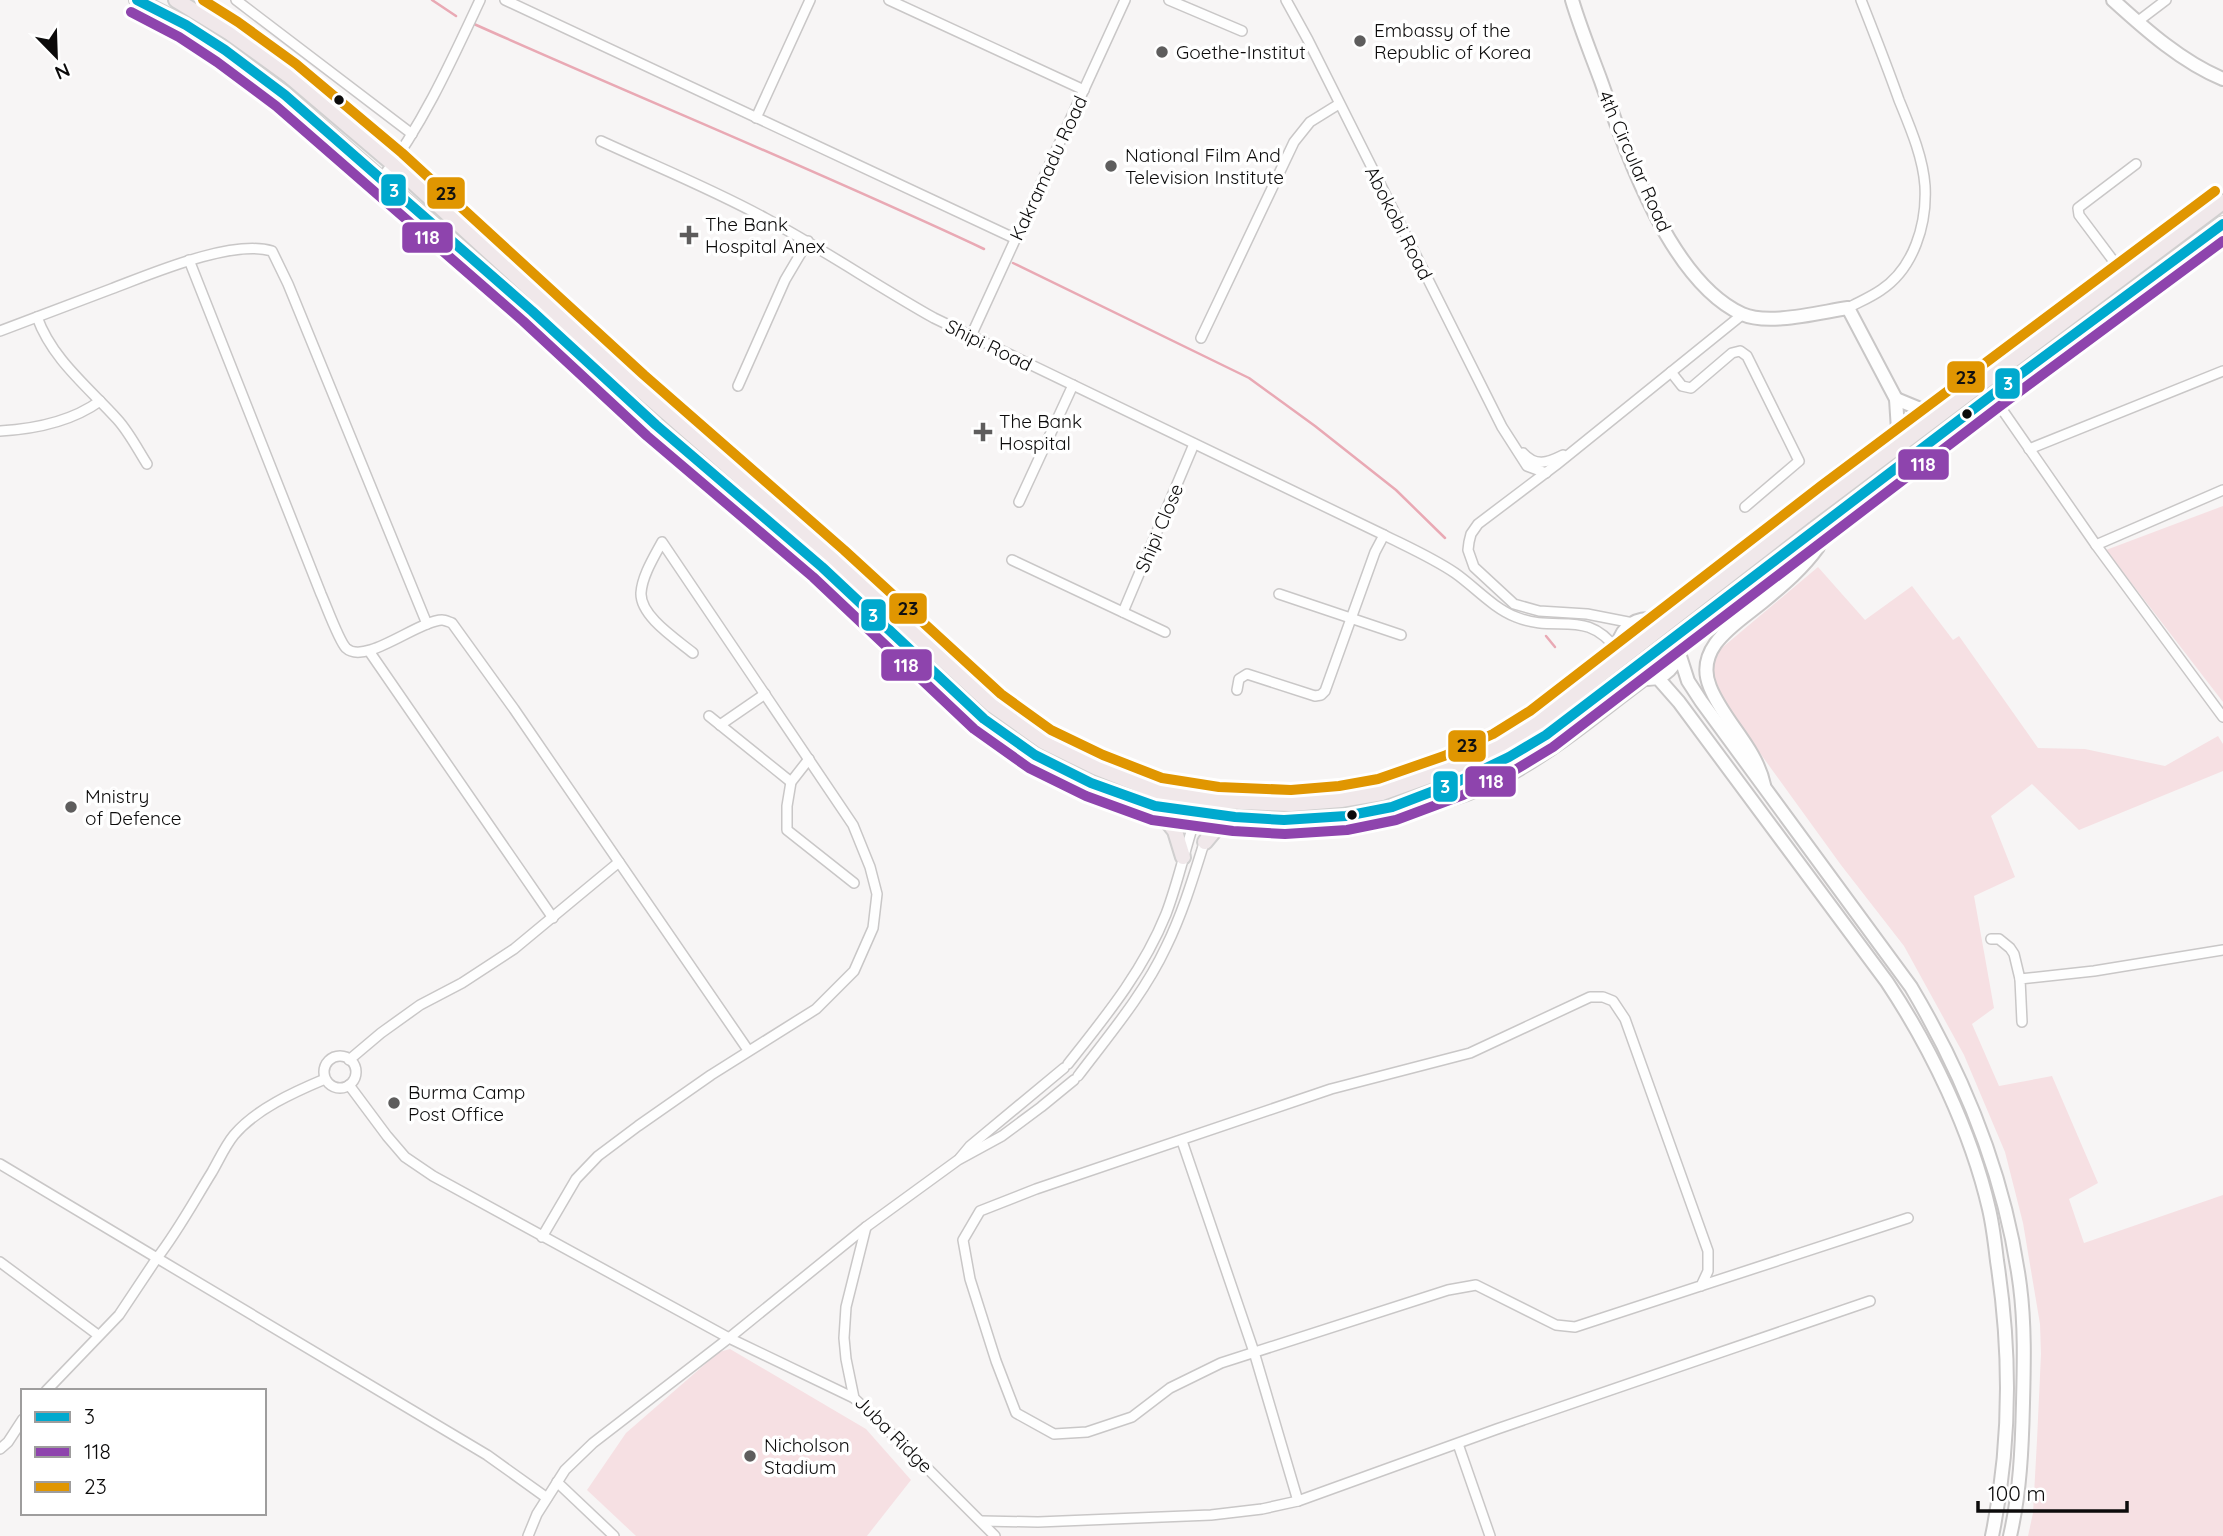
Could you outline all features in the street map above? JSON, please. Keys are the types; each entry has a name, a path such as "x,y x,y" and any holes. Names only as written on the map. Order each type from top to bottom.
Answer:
{"main road":[{"path":"137,0 186,25 225,50 285,95 382,178 656,425 822,568 984,719 1035,755 1091,783 1155,806 1215,808 1291,804 1382,793 1450,769 1500,746 1538,723 1804,517 2223,202"},
{"path":"176,0 230,33 288,75 393,164 635,385 835,560 992,705 1044,742 1097,768 1199,806"},
{"name":"4th Circular Road","path":"1573,0 1615,123 1665,231 1694,275 1715,296 1743,314 1759,318 1848,308"},
{"path":"2113,0 2137,22 2198,67 2223,79"},
{"path":"2010,1536 2016,1510 2022,1438 2023,1323 2020,1287 2008,1221 1991,1158 1967,1096 1931,1020 1910,987 1693,689 1684,671 1678,650 1677,640 1673,631 1657,620 1633,623 1622,635 1618,651 1620,661 1626,669 1634,676 1644,679 1657,677 1672,667 1678,650 1976,407 2223,224"},
{"path":"1848,308 1896,399 1898,430"},
{"path":"1657,620 1844,469 1926,411 1981,377 2002,369"},
{"path":"1896,399 1926,411"},
{"path":"1392,807 1457,782 1546,736 1820,533"},
{"path":"1766,792 1762,772 1755,759 1711,690 1706,675 1707,661 1721,635 1800,569 1820,533"},
{"path":"1382,793 1398,781 1519,722 1618,651"},
{"path":"1657,677 1679,702 1887,982 1914,1024 1947,1090 1989,1210 2000,1282 2007,1352 2006,1446 1992,1536"},
{"path":"1215,808 1235,817 1283,820 1334,817 1392,807 1441,803 1486,786 1530,764 1644,679"},
{"path":"1155,806 1175,831 1183,857"},
{"path":"1205,842 1215,830 1235,817"}],"street":[{"path":"382,178 412,134 441,82 480,0"},
{"path":"505,0 1016,239"},
{"path":"757,118 810,0"},
{"path":"889,0 1084,90"},
{"name":"Kakramadu Road","path":"971,336 1125,0"},
{"path":"1169,0 1242,31"},
{"name":"Abokobi Road","path":"1286,0 1502,427 1527,466 1546,473"},
{"path":"1848,308 1882,289 1899,272 1913,252 1921,232 1925,207 1925,184 1914,141 1861,0"},
{"path":"2137,22 2166,0"},
{"path":"238,1 412,134"},
{"path":"1201,338 1294,142 1310,122 1339,104"},
{"name":"Shipi Road","path":"601,141 761,216 934,318 1444,566 1514,617 1545,624 1588,626 1606,637 1618,651"},
{"path":"2115,262 2080,215 2078,208 2136,164"},
{"path":"2115,262 2140,253 2169,233 2190,226"},
{"path":"738,386 785,280 808,242"},
{"path":"0,331 189,260 242,250 261,248 272,251 288,284 427,624"},
{"path":"189,260 316,581 346,648 356,653 369,651 427,624 442,620 452,623 748,1050"},
{"path":"2106,290 2115,262"},
{"name":"Abokobi Road","path":"1633,623 1587,614 1539,611 1517,606 1474,567 1468,550 1471,534 1478,524 1546,473 1743,314"},
{"path":"37,317 41,329 63,363 120,421 147,464"},
{"path":"1671,372 1682,386 1691,388 1732,353 1740,351 1748,356 1799,461 1745,507"},
{"path":"2029,449 2223,371"},
{"path":"1019,502 1073,385"},
{"path":"1992,395 2096,545 2223,717"},
{"path":"0,431 27,429 72,418 100,401"},
{"name":"Shipi Close","path":"1123,612 1194,444"},
{"name":"Abokobi Road","path":"1514,444 1530,461 1537,463 1548,462 1575,450"},
{"path":"2096,545 2223,489"},
{"path":"1237,690 1239,679 1247,674 1315,696 1325,691 1350,617 1384,535"},
{"path":"542,1237 576,1179 598,1156 748,1050 816,1009 854,971 873,928 877,894 870,867 853,825 662,542 649,568 641,593 643,606 651,617 693,653"},
{"path":"1012,560 1165,632"},
{"path":"1279,594 1402,635"},
{"path":"369,651 553,918"},
{"path":"720,724 765,694"},
{"path":"709,716 791,782"},
{"path":"809,759 791,782 787,830 854,883"},
{"path":"958,1160 970,1146 1066,1066 1121,998 1139,969 1166,914 1199,806"},
{"path":"527,1536 537,1514 565,1470 593,1443 866,1227 958,1160 1002,1136 1076,1078 1117,1027 1165,949 1187,900 1215,808"},
{"path":"349,1060 420,1005 463,983 514,949 620,862"},
{"path":"1992,939 1999,939 2010,947 2020,979 2022,1022"},
{"path":"2020,979 2094,971 2223,950"},
{"path":"1701,1286 1708,1271 1707,1251 1625,1019 1613,1001 1603,997 1590,997 1470,1052 1331,1089 1036,1189 981,1211 963,1240 970,1279 1016,1413 1054,1434 1087,1432 1132,1417 1170,1388 1221,1363 1448,1290 1476,1285 1556,1325 1575,1327 1701,1286 1908,1218"},
{"path":"339,1056 349,1060 356,1072 349,1085 336,1087 325,1079 324,1069 330,1060 339,1056"},
{"path":"48,1389 119,1315 172,1239 234,1136 251,1119 301,1089 325,1079"},
{"path":"349,1085 405,1157 433,1176 729,1338 854,1398"},
{"path":"1182,1141 1254,1352 1298,1501"},
{"path":"0,1164 487,1455 547,1498"},
{"name":"Juba Ridge","path":"866,1227 846,1307 845,1359 854,1398 995,1536"},
{"path":"0,1262 98,1335"},
{"path":"981,1521 1038,1522 1211,1515 1262,1509 1298,1501 1870,1301"},
{"path":"0,1449 21,1422"},
{"path":"1458,1444 1490,1536"},
{"path":"557,1482 614,1536"}],"shaded area":[{"path":"2223,506 2223,702 2106,550"},
{"path":"1818,567 1865,620 1912,586 1953,640 1959,636 2038,748 2085,749 2165,766 2218,736 2223,744 2223,771 2079,830 2032,784 1991,816 2015,877 1974,896 1994,1008 1972,1024 1999,1086 2052,1076 2098,1183 2069,1199 2084,1243 2223,1195 2223,1536 2028,1536 2033,1513 2041,1354 2040,1324 2023,1223 2005,1152 1964,1055 1904,946 1841,865 1715,691 1711,665 1717,652"},
{"name":"Nicholson Stadium","path":"730,1349 866,1429 911,1480 867,1536 636,1536 587,1490 626,1433 719,1352"}],"waterway":[{"path":"432,0 456,16"},
{"path":"474,24 984,249"},
{"path":"1013,263 1249,378 1396,490 1445,538"},
{"path":"1546,636 1555,647"}],"transit line":[{"name":"3","path":"137,0 186,25 225,50 285,95 532,311 656,425 822,567 984,719 1035,755 1091,783 1155,806 1235,817 1284,820 1346,816 1392,807 1457,782 1509,757 1546,735 1992,395 2223,224"},
{"name":"23","path":"203,0 296,64 402,153 644,375 844,550 1001,694 1051,730 1103,755 1162,778 1219,787 1291,790 1378,779 1444,756 1493,734 1530,711 1821,486 2215,191"},
{"name":"118","path":"131,12 179,37 276,106 523,321 647,436 813,577 974,729 1029,768 1086,796 1152,820 1233,831 1285,834 1347,830 1396,820 1463,795 1515,770 1553,747 2000,406 2223,241"}],"place":[{"name":"Embassy of the Republic of Korea","path":"1360,41"},
{"name":"Goethe-Institut","path":"1162,52"},
{"name":"National Film And Television Institute","path":"1111,166"},
{"name":"The Bank Hospital Anex","path":"689,235"},
{"name":"The Bank Hospital","path":"983,432"},
{"name":"Mnistry of Defence","path":"71,807"},
{"name":"Burma Camp Post Office","path":"394,1103"},
{"name":"Nicholson Stadium","path":"750,1456"}]}
